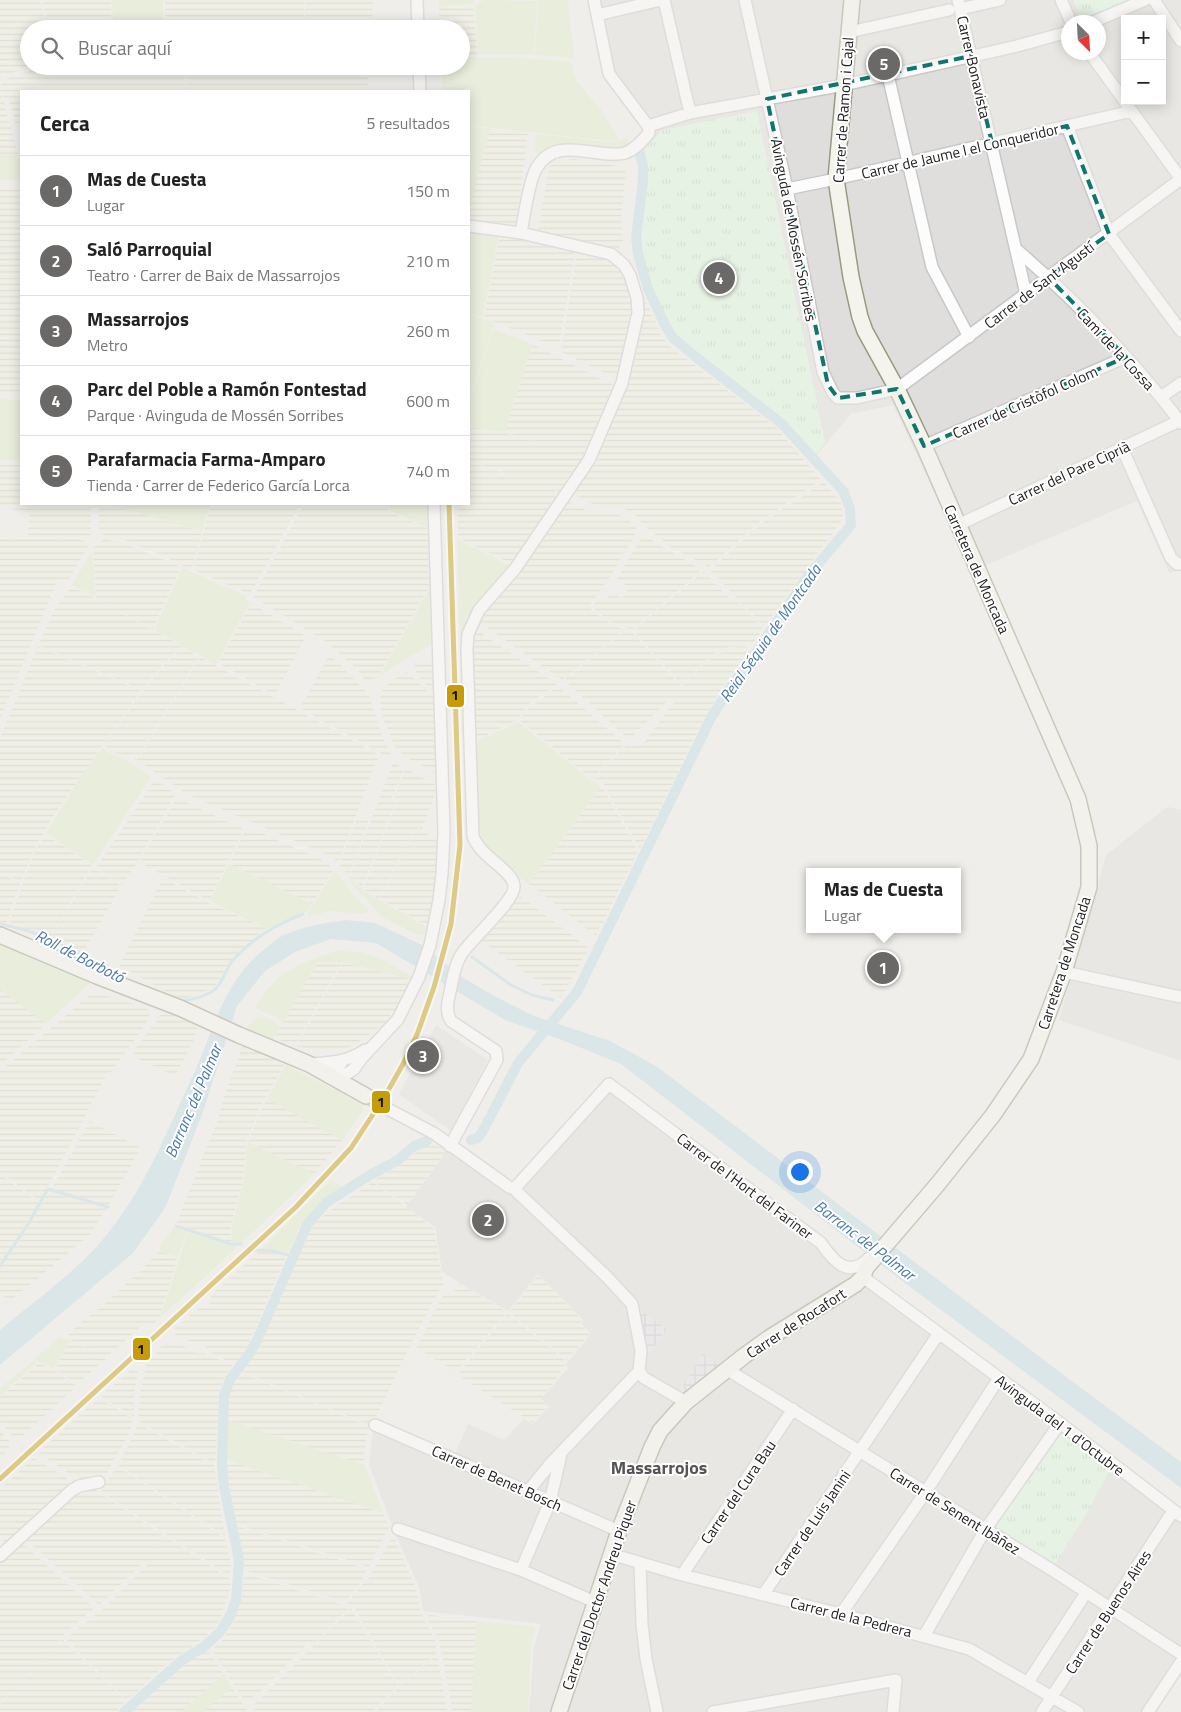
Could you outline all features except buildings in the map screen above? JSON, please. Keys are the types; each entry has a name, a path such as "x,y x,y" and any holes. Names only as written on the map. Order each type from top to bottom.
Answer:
{"street":[{"path":"417,0 418,20"},
{"path":"521,233 533,176 542,160 557,151 572,149 598,152 626,152 649,133 648,126 609,74 594,0"},
{"path":"597,15 663,0 690,113"},
{"name":"Avinguda de Mossén Sorribes","path":"745,0 787,189 822,372 828,385 838,398 857,398 897,389"},
{"name":"Carrer de Ramon i Cajal","path":"852,0 836,179 851,277 860,317 865,331 897,389"},
{"path":"849,32 955,6 1000,0"},
{"path":"1061,0 1068,15"},
{"path":"1106,16 1145,0"},
{"path":"1154,0 1181,41"},
{"name":"Carrer Bonavista","path":"955,6 971,56 1026,294"},
{"path":"648,126 690,113 844,85 1061,34"},
{"path":"1094,60 1181,179"},
{"path":"419,75 420,90"},
{"path":"888,75 932,267 969,337"},
{"name":"Carrer de Jaume I el Conqueridor","path":"787,189 1132,111"},
{"path":"1067,126 1109,234 1181,331"},
{"name":"Carrer de Sant Agustí","path":"897,389 1181,179"},
{"path":"450,1146 497,1060 496,1051 451,1021 448,1017 447,1007 456,964 464,950 506,902 515,888 508,874 480,849 473,836 468,634 479,610 516,569 589,460 622,384 638,313 634,286 624,265 611,254 521,233 470,226"},
{"path":"1017,250 1048,277"},
{"name":"Camí de la Cossa","path":"1048,277 1126,357 1180,422"},
{"name":"Carrer de Cristòfol Colom","path":"924,446 1126,357"},
{"path":"1161,397 1181,383"},
{"name":"Carretera de Moncada","path":"864,1270 895,1235 992,1115 1031,1059 1064,972 1089,887 1089,846 1078,799 924,446 897,389"},
{"name":"Carrer del Pare Ciprià","path":"958,525 1180,422"},
{"path":"1122,448 1171,558 1177,564 1181,564"},
{"path":"309,1064 342,1061 358,1054 378,1040 389,1030 404,1011 426,959 439,900 444,832 434,505"},
{"path":"0,935 309,1064 366,1096"},
{"path":"1064,972 1181,997"},
{"path":"338,1080 354,1069 378,1040"},
{"path":"338,1080 337,1073 342,1061"},
{"path":"354,1069 357,1084 366,1096"},
{"name":"Carrer de l'Hort del Fariner","path":"514,1189 609,1084 821,1244 834,1261 847,1267 864,1270"},
{"path":"388,1109 435,1134 514,1189 606,1276 632,1304 641,1351 639,1371 562,1452 529,1490"},
{"path":"864,1270 939,1333"},
{"name":"Carrer de Rocafort","path":"686,1402 760,1344 849,1290 864,1270"},
{"name":"Avinguda del 1 d'Octubre","path":"939,1333 1060,1423 1177,1514"},
{"name":"Carrer de Luis Janini","path":"763,1595 939,1333"},
{"name":"Carrer de Senent Ibàñez","path":"728,1370 1181,1654"},
{"path":"639,1371 644,1378 686,1402"},
{"path":"842,1614 999,1378"},
{"name":"Carrer del Doctor Andreu Piquer","path":"559,1712 619,1531 652,1447 667,1422 686,1402"},
{"name":"Carrer del Cura Bau","path":"682,1575 793,1409"},
{"path":"924,1636 985,1530 1060,1423"},
{"name":"Carrer de Benet Bosch","path":"375,1425 529,1490 550,1502 619,1531"},
{"path":"521,1570 550,1502 562,1452"},
{"path":"0,1556 71,1491 79,1486 99,1482"},
{"name":"Carrer de Buenos Aires","path":"1042,1712 1110,1609 1177,1514"},
{"path":"398,1529 521,1570 595,1602"},
{"name":"Carrer de la Pedrera","path":"611,1554 682,1575 842,1614 969,1649 1078,1712"},
{"path":"640,1563 642,1624 646,1659 657,1712"},
{"path":"1028,1682 1086,1593"},
{"path":"1148,1712 1181,1662"},
{"path":"713,1712 896,1680 893,1712"}],"highlighted area":[{"path":"971,56 992,143 1067,126 1109,234 1048,277 1126,357 924,446 897,389 838,398 828,385 767,99"}],"shaded area":[{"path":"594,0 1181,0 1181,570 1169,573 1137,501 972,571 893,405 851,414 816,456 785,422 676,336 655,301 641,255 639,236 646,182 641,143 649,133 609,74"},
{"path":"1167,807 1181,809 1181,1061 1059,1020 1106,855"},
{"path":"436,1025 488,1060 451,1131 399,1094"},
{"path":"609,1084 1181,1516 1181,1662 1148,1712 529,1712 534,1646 541,1624 423,1611 419,1587 397,1538 369,1465 373,1428 453,1458 468,1424 504,1440 524,1419 533,1424 549,1407 541,1399 568,1368 565,1365 591,1334 582,1324 583,1320 538,1274 508,1311 456,1281 442,1271 435,1227 406,1207 450,1146 509,1187"},
{"path":"637,1309 667,1329 642,1363"},
{"path":"703,1354 728,1370 686,1402 676,1397"}],"green space":[{"path":"0,0 40,0 46,20 20,20 20,70 0,78"},
{"path":"42,0 111,0 112,20 47,20"},
{"path":"112,0 163,0 163,20 113,20"},
{"path":"165,0 305,0 304,20 166,20"},
{"path":"306,0 373,0 372,20 305,20"},
{"path":"439,0 474,0 474,4 439,6"},
{"path":"483,0 537,1 534,54 479,54 475,6"},
{"path":"538,0 568,0 574,58 535,55"},
{"path":"1073,0 1131,0 1094,15 1079,15"},
{"path":"473,5 478,55 470,55 470,20 440,20 439,7"},
{"path":"470,57 571,62 576,80 601,110 619,139 609,141 470,125 470,90 442,90 442,85 499,93 442,84 442,75 470,75"},
{"path":"23,75 186,75 185,90 20,90 20,125 16,126 8,98 4,99 1,84 8,78"},
{"path":"187,75 367,75 368,90 186,90"},
{"path":"0,84 7,115 19,155 0,155"},
{"path":"757,111 825,442 816,456 785,422 676,336 655,301 641,255 639,236 646,182 642,152 662,130"},
{"path":"470,126 490,129 470,204"},
{"path":"490,129 528,134 516,226 470,220 470,204"},
{"path":"536,134 609,142 627,138 630,144 616,148 567,146 557,148 538,157 535,149"},
{"path":"0,155 19,155 20,180 0,180"},
{"path":"573,159 623,167 626,172 621,218 623,240 619,248 538,230 549,166 560,161"},
{"path":"0,186 20,186 20,277 0,277"},
{"path":"474,230 499,234 483,317 470,313 470,232"},
{"path":"500,234 575,251 560,342 549,344 484,318"},
{"path":"577,252 603,257 620,269 627,288 632,309 618,376 615,378 561,352"},
{"path":"0,278 20,278 20,310 0,310"},
{"path":"641,303 647,303 662,336 671,347 777,428 821,480 762,520 709,567 670,547 641,523 639,517 618,505 599,507 573,494 592,467 630,376 643,318"},
{"path":"0,312 20,312 20,394 0,395"},
{"path":"470,314 494,323 470,394"},
{"path":"493,329 532,344 505,432 470,425 470,395 473,393"},
{"path":"532,344 617,387 588,456 569,475 561,492 470,461 470,427 505,433 549,446 505,432"},
{"path":"0,399 20,401 20,461 0,460"},
{"path":"470,462 555,490 557,497 512,564 458,538 457,505 470,505"},
{"path":"0,465 20,465 20,505 91,505 91,538 28,535 30,511 0,508"},
{"path":"824,482 841,502 843,519 764,627 710,570 763,522"},
{"path":"568,502 588,511 606,511 622,516 636,528 636,533 610,577 591,603 591,609 594,612 625,630 562,680 479,622 483,614 514,579"},
{"path":"99,505 111,505 202,531 192,570 124,540 106,537 99,533"},
{"path":"111,505 210,505 202,531"},
{"path":"211,505 299,505 250,594 193,570"},
{"path":"303,505 390,505 388,510 390,512 428,529 429,587 377,678 365,681 357,669 325,641 253,597"},
{"path":"391,505 427,505 428,528 389,510"},
{"path":"0,536 79,539 90,543 67,583 58,579 0,720"},
{"path":"642,536 647,537 702,570 632,630 615,624 597,612 593,606 598,598 605,602 611,593 622,598 629,587 616,580"},
{"path":"104,539 124,543 181,567 153,629 98,600 96,597 93,550"},
{"path":"457,539 511,566 471,614 466,624 462,642 460,642"},
{"path":"92,551 95,595 94,596 72,585"},
{"path":"182,568 246,596 246,600 250,602 216,664 156,631 155,628"},
{"path":"704,571 731,600 735,598 762,627 762,630 752,645 729,647 711,655 682,685 633,631"},
{"path":"72,586 182,646 161,666 142,690 38,645 54,610"},
{"path":"432,587 434,641 378,678 430,588"},
{"path":"251,603 306,636 275,695 218,663"},
{"path":"626,630 632,632 681,686 678,690 712,656 736,647 743,646 751,649 723,686 701,725 640,850 603,783 594,778 626,745 638,746 645,741 674,702 669,699 629,740 564,680"},
{"path":"481,633 557,684 528,705 517,720 479,739 474,734 471,647 474,634"},
{"path":"38,646 141,691 54,815 33,851 21,882 0,872 0,738"},
{"path":"183,647 199,657 136,760 132,757 128,759 108,749 104,745 141,693 162,667"},
{"path":"329,655 369,695 391,757 389,758 300,708"},
{"path":"202,658 379,755 338,863 333,857 188,795 137,760 199,659"},
{"path":"432,664 434,693 417,675 415,668 415,665"},
{"path":"406,671 433,696 436,773 407,758 396,749 382,716 380,701 384,687"},
{"path":"558,686 625,744 592,779 519,720 530,707"},
{"path":"518,722 600,787 529,884 501,863 487,849 483,841 478,814 476,742"},
{"path":"103,747 106,751 127,761 151,777 93,865 46,833 82,775"},
{"path":"393,763 404,768 392,798 396,802 362,887 349,877"},
{"path":"405,768 434,784 437,788 422,830 416,826 379,899 363,889 397,802 394,799"},
{"path":"157,780 176,794 137,863 122,885 96,868 154,781"},
{"path":"602,785 638,852 596,936 529,884"},
{"path":"177,798 244,829 209,901 139,862"},
{"path":"357,817 369,820 349,876 339,865"},
{"path":"416,827 439,841 435,889 428,926 380,899"},
{"path":"246,829 264,834 325,861 330,866 333,871 312,904 229,864"},
{"path":"45,834 92,865 50,939 9,923 34,852"},
{"path":"229,864 312,904 307,912 268,929 210,901"},
{"path":"93,867 121,886 84,952 81,953 50,939"},
{"path":"335,871 368,909 368,912 364,914 331,911 308,916 308,913"},
{"path":"0,873 20,883 6,924 0,922"},
{"path":"347,877 362,888 362,890 428,928 424,934 418,935 382,917"},
{"path":"163,878 209,903 266,928 232,959 214,988 187,998 176,998 119,965"},
{"path":"520,896 589,948 561,998 480,940"},
{"path":"0,941 93,980 46,1024 0,989"},
{"path":"337,951 362,952 381,959 411,976 410,979 342,962 318,962 283,1022 277,1017 256,1009 264,994 281,976 311,959"},
{"path":"318,962 342,962 294,1047 274,1037"},
{"path":"343,963 410,979 401,1002 384,1024 351,1047 340,1051 326,1052 296,1046"},
{"path":"0,989 46,1024 0,1066"},
{"path":"91,994 100,994 147,1008 151,1012 146,1024 111,1072 108,1072 40,1202 0,1172 0,1071"},
{"path":"168,1011 195,1023 198,1028 175,1076 134,1057 135,1049 162,1013"},
{"path":"261,1016 270,1019 280,1026 270,1043 248,1032 247,1028 256,1018"},
{"path":"243,1044 285,1064 258,1111 247,1107 258,1112 247,1141 242,1186 231,1224 231,1243 176,1224 219,1116"},
{"path":"286,1065 363,1106 363,1111 342,1140 267,1099"},
{"path":"267,1099 342,1140 314,1174 248,1142"},
{"path":"90,1121 141,1148 108,1206 51,1189"},
{"path":"248,1142 314,1174 242,1243 232,1242 233,1222 243,1182"},
{"path":"427,1145 441,1147 446,1151 407,1205 373,1181"},
{"path":"0,1174 39,1203 0,1265"},
{"path":"331,1180 343,1187 323,1202 300,1226 288,1252 261,1249"},
{"path":"373,1182 434,1228 444,1289 440,1289 376,1417 369,1425 241,1371 252,1357 262,1338 313,1225 334,1207"},
{"path":"48,1190 107,1208 89,1236 10,1301 0,1294 0,1267"},
{"path":"174,1227 187,1231 178,1257 160,1251 160,1246"},
{"path":"188,1232 230,1245 239,1245 160,1318"},
{"path":"160,1251 178,1257 159,1319 152,1325 140,1327 108,1356 101,1355 67,1338 71,1331 109,1300"},
{"path":"258,1252 287,1255 247,1348 234,1364 206,1351 206,1346 198,1345 170,1332 201,1306 209,1308 211,1295"},
{"path":"538,1275 582,1320 581,1325 590,1334 567,1360 509,1312"},
{"path":"460,1284 507,1312 456,1372 416,1348 444,1293 452,1294"},
{"path":"508,1313 566,1361 558,1377 541,1399 548,1406 533,1423 457,1375"},
{"path":"60,1337 69,1340 54,1369 34,1359"},
{"path":"69,1340 107,1358 77,1384 55,1370"},
{"path":"172,1341 233,1366 225,1376 220,1390 215,1464 138,1421 140,1393 146,1366 160,1347"},
{"path":"34,1360 37,1362 0,1396 0,1388"},
{"path":"39,1363 77,1386 17,1441 0,1422 0,1397"},
{"path":"134,1367 138,1371 134,1396 134,1417 100,1396"},
{"path":"241,1372 368,1426 363,1465 226,1420 230,1387"},
{"path":"99,1398 133,1419 130,1432 106,1474 92,1478 79,1478 66,1472 38,1452"},
{"path":"226,1420 365,1465 383,1513 225,1459"},
{"path":"137,1423 214,1465 225,1536 118,1465 135,1432"},
{"path":"1061,1425 1112,1466 1089,1509 1051,1571 987,1529"},
{"path":"0,1431 10,1442 9,1449 0,1458"},
{"path":"33,1458 67,1478 69,1486 8,1545 0,1537 0,1489"},
{"path":"225,1459 383,1513 389,1528 369,1567 235,1524 226,1484"},
{"path":"117,1466 225,1538 231,1565 230,1576 101,1492"},
{"path":"96,1488 97,1491 166,1537 151,1554 167,1537 230,1579 231,1586 217,1626 203,1639 163,1667 127,1701 67,1641 70,1635 104,1608 147,1565 144,1562 99,1605 24,1538 72,1495"},
{"path":"235,1525 367,1569 360,1584 345,1602 243,1570"},
{"path":"393,1535 416,1588 421,1612 436,1642 437,1653 399,1686 353,1606 347,1604 361,1585 367,1581"},
{"path":"19,1543 23,1544 92,1606 93,1609 62,1636 58,1643 0,1704 0,1561"},
{"path":"244,1573 350,1607 312,1646 307,1644 260,1692 245,1702 211,1649 221,1642 230,1629 242,1593"},
{"path":"351,1608 398,1686 372,1712 256,1712 255,1704"},
{"path":"429,1615 477,1621 471,1712 453,1712 439,1640 426,1618"},
{"path":"477,1621 536,1627 531,1644 528,1712 471,1712"},
{"path":"62,1639 126,1701 115,1712 0,1712 0,1705"},
{"path":"205,1650 210,1653 224,1674 181,1712 131,1712 181,1666"},
{"path":"437,1655 447,1710 445,1712 375,1712 400,1686"},
{"path":"224,1674 232,1687 203,1712 181,1712"},
{"path":"232,1687 248,1712 203,1712"}],"water":[{"name":"Barranc del Palmar","path":"346,920 375,923 422,945 462,977 494,996 534,1016 610,1041 656,1066 1181,1462 1181,1488 906,1284 621,1064 562,1040 505,1020 376,943 331,939 295,952 265,971 237,1006 202,1115 165,1208 133,1253 0,1365 0,1330 59,1282 100,1243 137,1192 195,1071 222,1005 240,974 281,936 307,927"}],"waterway":[{"name":"Reial Séquia de Montcada","path":"471,1140 479,1137 518,1063 577,992 711,718 807,577 851,525 850,508 843,491 781,423 673,338 666,327 648,289 638,254 636,237 643,181 643,165 639,151"},
{"name":"Roll de Borbotó","path":"179,1001 206,995 211,992 220,983 241,951 275,927 303,914"},
{"name":"Roll de Borbotó","path":"0,924 29,931 80,953 92,964 123,978"},
{"name":"Roll de Borbotó","path":"472,957 511,985 532,995 553,1000"},
{"name":"Reial Séquia de Montcada","path":"124,1712 181,1661 205,1646 220,1632 230,1616 236,1600 239,1560 224,1487 222,1463 224,1396 230,1379 250,1353 258,1338 307,1225 327,1202 398,1160 414,1146 427,1141"},
{"path":"0,1266 28,1224 48,1189 108,1207"},
{"path":"176,1226 231,1244 241,1244"},
{"path":"255,1250 272,1251 293,1256"}],"tunnel":[{"path":"366,1096 388,1109"}],"metro line":[{"name":"1","path":"0,1479 296,1207 351,1148 385,1096 418,1032 434,987 451,924 460,845 449,505"}],"place":[{"name":"Parafarmacia Farma-Amparo","path":"884,64"},
{"name":"Parc del Poble a Ramón Fontestad","path":"719,278"},
{"name":"Mas de Cuesta","path":"883,968"},
{"name":"Massarrojos","path":"423,1056"},
{"name":"Saló Parroquial","path":"488,1220"}],"district":[{"name":"Massarrojos","path":"659,1467"}]}
